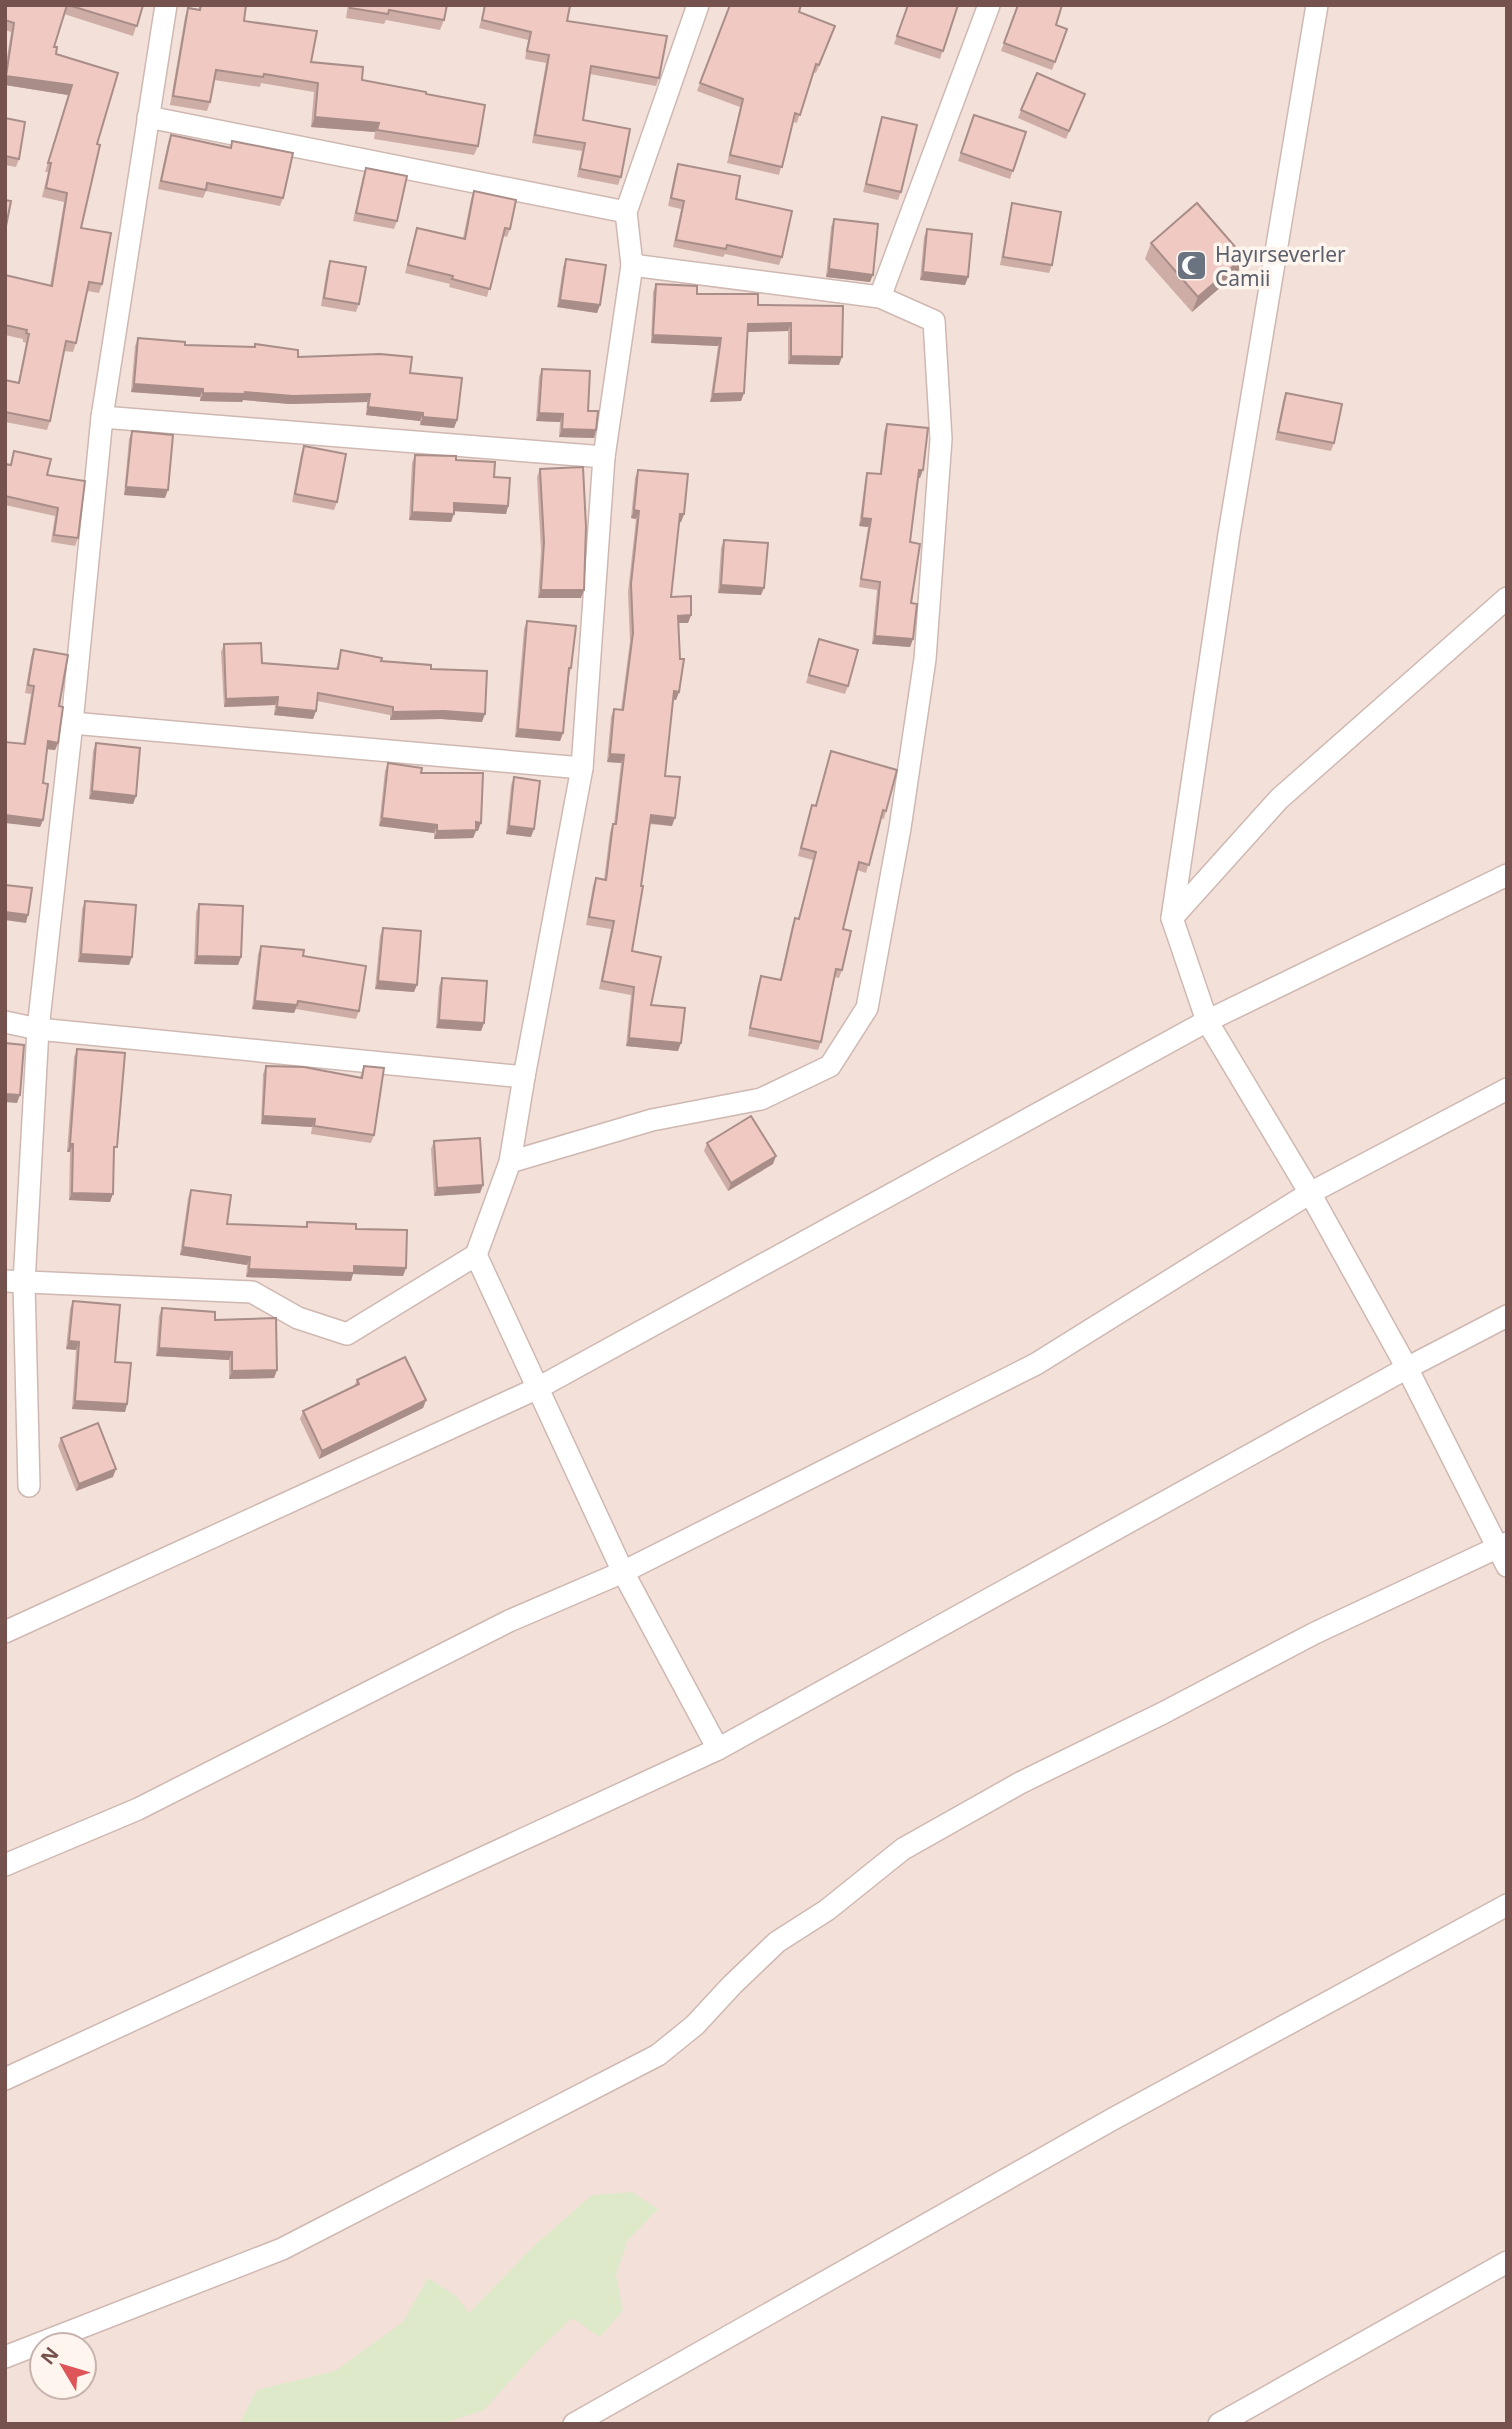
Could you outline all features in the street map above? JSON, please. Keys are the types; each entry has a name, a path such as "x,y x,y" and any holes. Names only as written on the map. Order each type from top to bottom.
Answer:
{"street":[{"path":"29,1486 15,1282 38,1029 102,417 166,5"},
{"path":"15,1282 253,1292 298,1318 347,1334 477,1255 510,1162 582,768 604,457 632,265 626,212 698,5"},
{"path":"880,297 989,5"},
{"path":"5,2357 282,2249 658,2054 695,2025 777,1942 827,1910 903,1849 1020,1783 1163,1713 1315,1633 1503,1552 1407,1368 1310,1193 1207,1021 1172,918 1229,534 1317,5"},
{"path":"148,117 626,212"},
{"path":"510,1162 652,1120 761,1099 830,1066 866,1008 901,828 925,659 942,439 934,321 880,297 632,265"},
{"path":"102,417 604,457"},
{"path":"1172,918 1279,799 1507,598"},
{"path":"72,723 582,768"},
{"path":"5,1632 538,1388 1207,1021 1507,876"},
{"path":"5,1022 38,1029 524,1077"},
{"path":"5,1865 138,1809 509,1620 623,1572 1036,1364 1310,1193 1507,1088"},
{"path":"477,1255 623,1572 718,1749"},
{"path":"5,2079 718,1749 1407,1368 1507,1316"},
{"path":"574,2424 605,2416 1111,2120 1507,1905"},
{"path":"1219,2424 1507,2262"}],"shaded area":[{"path":"5,5 1507,5 1507,2424 5,2424"}],"green space":[{"path":"632,2192 658,2209 627,2241 616,2276 623,2310 600,2337 572,2318 535,2353 484,2410 442,2424 239,2424 257,2390 335,2371 403,2322 428,2278 456,2296 469,2313 537,2243 592,2195"}],"building":[{"path":"5,5 67,5 54,47 57,47 56,54 118,73 97,144 100,145 81,228 111,233 102,284 89,282 76,343 66,341 50,421 5,412 5,380 19,383 29,334 26,333 27,330 5,325 5,275 52,286 67,193 46,188 51,163 48,163 72,85 6,76 14,23 5,20"},
{"path":"68,5 143,5 137,26"},
{"path":"201,5 246,5 244,21 317,31 311,62 363,67 362,80 485,105 478,146 377,130 379,123 315,117 318,83 264,74 263,77 216,70 210,102 173,96 188,8 200,10"},
{"path":"350,5 447,5 444,20 389,10 388,14 350,8"},
{"path":"485,5 570,6 567,21 667,36 659,78 591,66 583,120 630,129 621,177 580,169 585,143 535,135 549,55 527,51 531,32 482,20"},
{"path":"730,5 801,5 799,12 835,26 819,65 816,64 800,115 795,113 782,167 730,155 743,99 700,83"},
{"path":"908,5 958,5 943,51 897,36"},
{"path":"1018,5 1062,5 1056,25 1067,29 1055,62 1004,43"},
{"path":"1037,73 1085,94 1069,131 1021,110"},
{"path":"974,115 1026,132 1013,171 961,153"},
{"path":"882,117 917,125 901,192 866,184"},
{"path":"5,118 25,122 19,159 5,156"},
{"path":"171,135 231,148 232,141 293,153 283,198 207,183 206,190 161,181"},
{"path":"678,164 740,176 736,199 792,211 782,257 727,245 726,249 676,240 684,201 671,198"},
{"path":"366,168 407,176 397,221 356,213"},
{"path":"474,191 516,200 510,229 505,228 490,289 408,265 417,228 465,239"},
{"path":"5,200 11,201 5,231"},
{"path":"1012,203 1061,212 1052,265 1003,257"},
{"name":"Hayırseverler Camii","path":"1197,203 1244,257 1198,297 1151,243"},
{"path":"834,219 878,224 873,275 829,269"},
{"path":"927,229 972,234 968,277 923,272"},
{"path":"566,259 606,265 600,305 560,300"},
{"path":"330,261 366,267 359,304 324,298"},
{"path":"656,284 697,286 697,294 758,294 758,305 843,306 842,357 791,356 791,323 748,324 744,393 713,394 721,338 653,335"},
{"path":"138,338 185,342 185,345 255,347 255,344 298,350 298,357 380,354 412,357 410,373 462,378 457,420 368,407 370,394 293,396 245,392 203,393 203,389 134,384"},
{"path":"542,369 590,371 588,411 598,411 596,430 562,429 563,414 539,413"},
{"path":"1286,393 1342,404 1334,443 1278,432"},
{"path":"887,424 928,428 923,470 919,470 910,542 920,544 911,603 917,604 913,639 875,636 880,582 861,579 871,519 862,518 867,473 881,474"},
{"path":"132,431 173,435 168,490 126,487"},
{"path":"304,446 346,454 337,502 295,494"},
{"path":"14,451 51,459 47,475 85,481 78,538 54,535 58,508 5,496 5,464 11,465"},
{"path":"415,455 456,456 456,460 495,462 494,477 510,478 508,506 454,503 454,514 412,512"},
{"path":"583,467 586,527 584,590 541,590 544,542 540,469"},
{"path":"638,470 688,474 684,514 680,514 671,597 691,596 691,615 678,616 680,659 684,659 679,692 674,691 665,776 680,777 675,818 651,815 632,951 661,957 651,1005 685,1008 681,1043 629,1038 634,987 602,981 614,921 589,917 596,878 606,880 624,755 610,754 614,709 623,710 633,633 631,584 639,511 634,510"},
{"path":"724,540 768,543 764,588 721,585"},
{"path":"527,621 576,626 563,733 518,729"},
{"path":"819,639 858,650 848,686 809,675"},
{"path":"261,643 262,663 338,669 341,650 382,658 381,661 431,665 431,669 487,671 485,714 444,711 393,712 393,707 318,693 316,711 277,707 278,697 226,699 224,644"},
{"path":"34,649 68,655 59,706 63,707 58,743 48,741 43,783 48,784 43,820 5,815 5,742 25,744 34,686 28,685"},
{"path":"96,743 140,748 136,796 92,791"},
{"path":"831,751 897,770 886,811 883,810 869,865 859,862 843,929 851,931 842,970 836,969 821,1042 750,1028 761,976 781,980 795,918 799,919 816,852 801,848 812,805 816,806"},
{"path":"388,763 422,768 421,773 483,773 481,823 476,822 476,830 437,831 437,825 382,818"},
{"path":"514,777 540,781 534,829 509,826"},
{"path":"5,885 32,888 28,915 5,912"},
{"path":"85,901 136,905 132,957 81,954"},
{"path":"199,904 243,906 241,957 197,956"},
{"path":"383,928 421,931 417,985 378,981"},
{"path":"261,946 304,950 303,956 366,966 359,1011 298,1001 297,1005 255,1001"},
{"path":"442,978 487,981 484,1023 439,1020"},
{"path":"5,1043 24,1045 20,1095 5,1094"},
{"path":"77,1049 125,1053 117,1147 114,1147 113,1194 72,1193 73,1144 70,1144"},
{"path":"266,1066 304,1067 362,1078 364,1066 384,1068 374,1135 314,1126 315,1119 263,1116"},
{"path":"751,1116 776,1156 731,1183 707,1143"},
{"path":"480,1138 483,1185 437,1188 434,1141"},
{"path":"191,1190 231,1195 227,1224 307,1227 307,1222 356,1224 356,1229 407,1230 406,1268 354,1266 354,1273 249,1269 250,1257 183,1247"},
{"path":"73,1301 120,1305 115,1362 131,1363 127,1404 75,1401 79,1342 69,1341"},
{"path":"162,1308 215,1312 215,1320 276,1318 277,1370 232,1371 232,1352 159,1348"},
{"path":"405,1357 426,1400 322,1451 303,1411 359,1384 357,1380"},
{"path":"98,1423 116,1469 79,1484 61,1438"}],"place":[{"name":"Hayırseverler Camii","path":"1192,266"}]}
